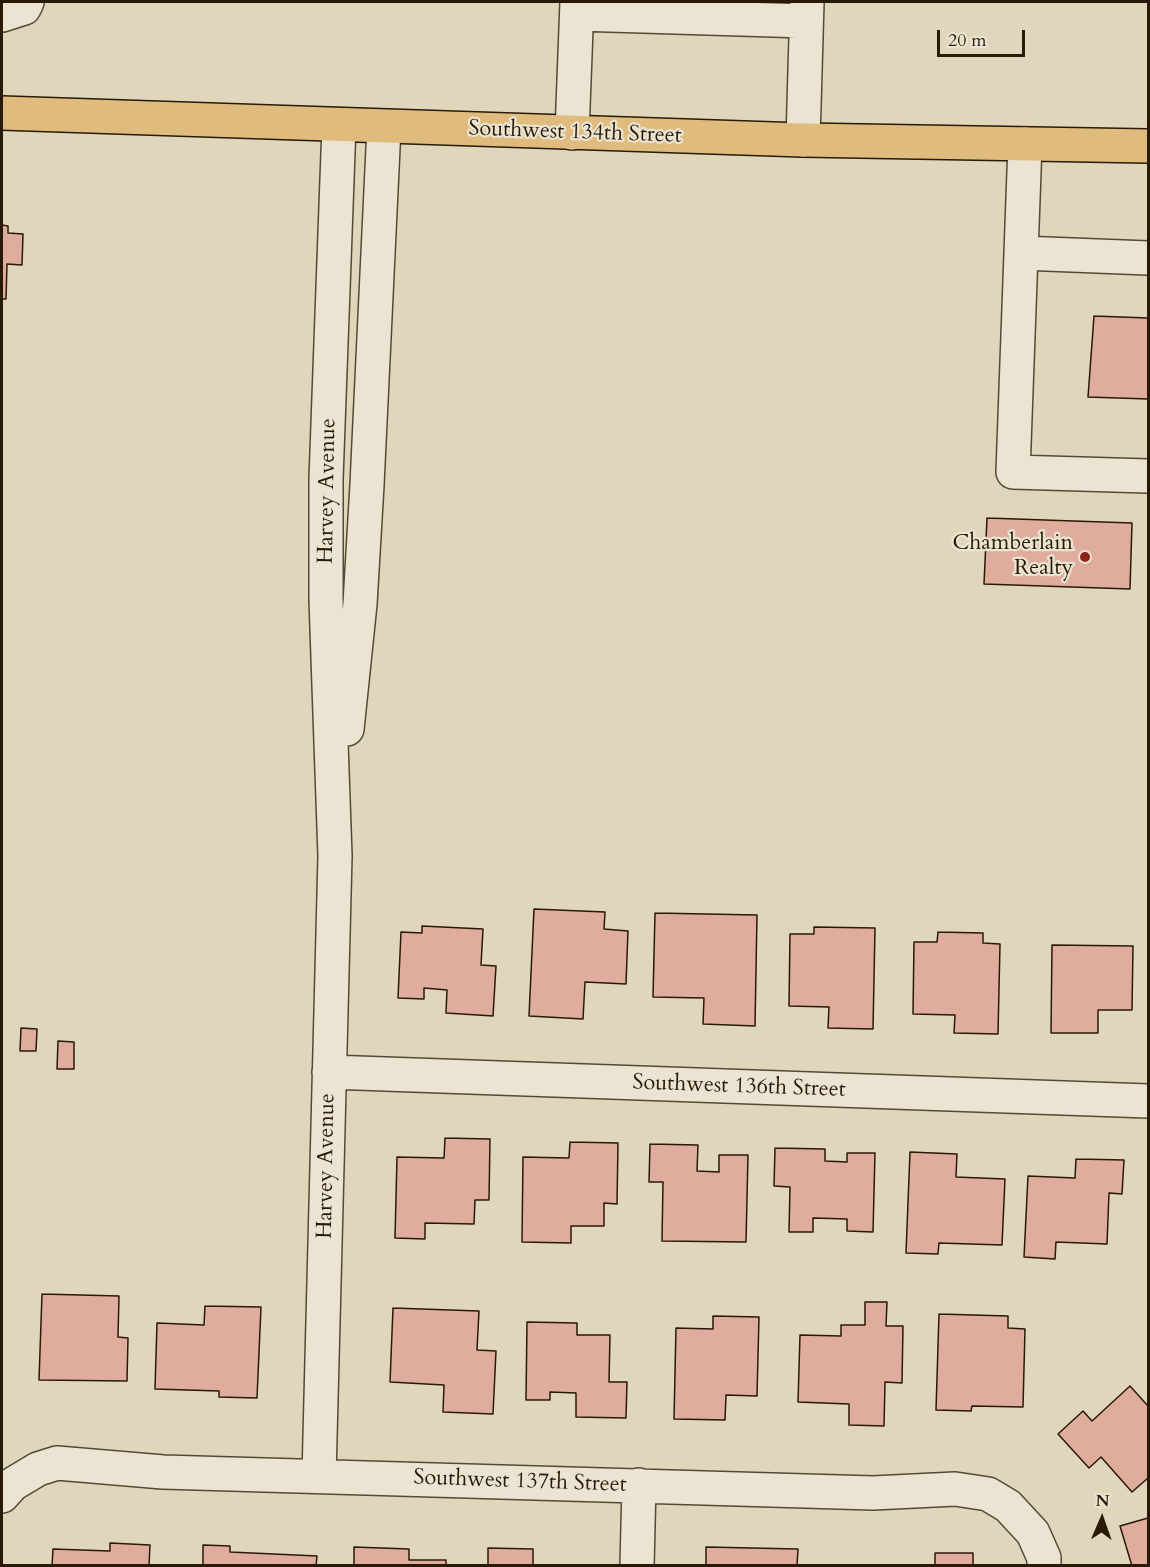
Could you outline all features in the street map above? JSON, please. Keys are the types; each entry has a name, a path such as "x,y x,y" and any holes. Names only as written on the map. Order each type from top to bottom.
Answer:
{"main road":[{"name":"Southwest 134th Street","path":"2,113 802,140 1149,146"}],"street":[{"path":"2,15 24,8 27,2"},
{"path":"572,133 577,8 807,11 802,140"},
{"name":"Harvey Avenue","path":"318,1476 335,856 326,600 326,478 339,125"},
{"name":"Harvey Avenue","path":"335,856 360,604 384,127"},
{"path":"1025,144 1013,472 1149,476"},
{"path":"1021,253 1149,258"},
{"name":"Southwest 136th Street","path":"329,1072 1149,1101"},
{"name":"Southwest 137th Street","path":"7,1490 38,1469 57,1463 163,1472 873,1493 955,1489 988,1494 1008,1506 1033,1533 1044,1558 1044,1566"},
{"path":"637,1566 639,1485"}],"building":[{"path":"2,225 8,226 8,233 23,234 22,265 7,264 6,299 2,299"},
{"path":"1094,316 1148,318 1148,399 1088,397"},
{"path":"987,518 1132,523 1130,589 984,584"},
{"path":"534,909 605,912 604,929 628,931 626,984 585,982 583,1019 529,1016"},
{"path":"655,913 757,915 755,1026 703,1024 704,998 653,997"},
{"path":"422,926 483,929 481,965 496,966 493,1016 446,1013 447,990 424,988 424,999 398,998 401,932 422,933"},
{"path":"814,927 875,928 873,1029 828,1028 829,1007 789,1006 790,934 814,934"},
{"path":"938,932 983,933 983,943 1000,944 998,1034 954,1033 955,1015 913,1014 914,942 937,942"},
{"path":"1052,945 1133,946 1132,1010 1098,1010 1098,1033 1051,1033"},
{"path":"21,1028 37,1029 36,1051 20,1051"},
{"path":"58,1041 74,1042 74,1069 57,1069"},
{"path":"445,1138 490,1139 489,1200 475,1200 474,1224 425,1223 425,1239 395,1238 397,1157 444,1158"},
{"path":"570,1142 618,1143 617,1204 604,1203 604,1226 571,1226 571,1243 522,1242 523,1157 569,1158"},
{"path":"650,1144 698,1145 697,1171 719,1172 719,1155 748,1155 746,1242 662,1241 663,1182 649,1182"},
{"path":"775,1148 825,1149 825,1161 847,1162 847,1153 875,1153 873,1232 847,1231 847,1219 813,1218 813,1232 789,1232 790,1187 774,1186"},
{"path":"910,1152 957,1154 956,1177 1005,1179 1002,1245 939,1243 938,1254 906,1253"},
{"path":"1076,1159 1124,1160 1122,1194 1109,1193 1107,1244 1056,1242 1055,1259 1024,1257 1028,1176 1075,1178"},
{"path":"42,1294 119,1296 118,1337 128,1338 127,1381 39,1380"},
{"path":"865,1302 887,1302 886,1326 903,1326 902,1383 885,1382 884,1426 849,1425 849,1404 798,1402 800,1335 841,1336 841,1325 865,1325"},
{"path":"205,1306 261,1307 257,1398 219,1397 219,1391 155,1389 157,1323 204,1325"},
{"path":"393,1308 479,1311 477,1350 496,1351 493,1414 443,1412 444,1385 390,1382"},
{"path":"939,1314 1008,1316 1008,1328 1025,1329 1023,1407 972,1406 971,1411 936,1410"},
{"path":"713,1316 759,1317 757,1396 726,1395 725,1420 674,1419 676,1328 713,1329"},
{"path":"527,1322 577,1323 577,1335 610,1335 609,1382 627,1382 626,1418 576,1417 576,1393 550,1392 550,1400 526,1400"},
{"path":"1130,1386 1148,1406 1148,1478 1132,1492 1101,1457 1089,1468 1058,1434 1083,1411 1092,1421"},
{"path":"1148,1518 1148,1566 1132,1566 1120,1526"},
{"path":"110,1543 150,1545 149,1566 52,1566 53,1549 110,1551"},
{"path":"203,1545 230,1546 230,1552 317,1556 316,1566 203,1566"},
{"path":"354,1547 409,1549 409,1560 446,1560 446,1566 354,1566"},
{"path":"706,1547 798,1549 797,1566 706,1566"},
{"path":"488,1548 533,1549 533,1566 488,1566"},
{"path":"935,1553 973,1553 973,1566 935,1566"}],"place":[{"name":"Chamberlain Realty","path":"1085,557"}]}
